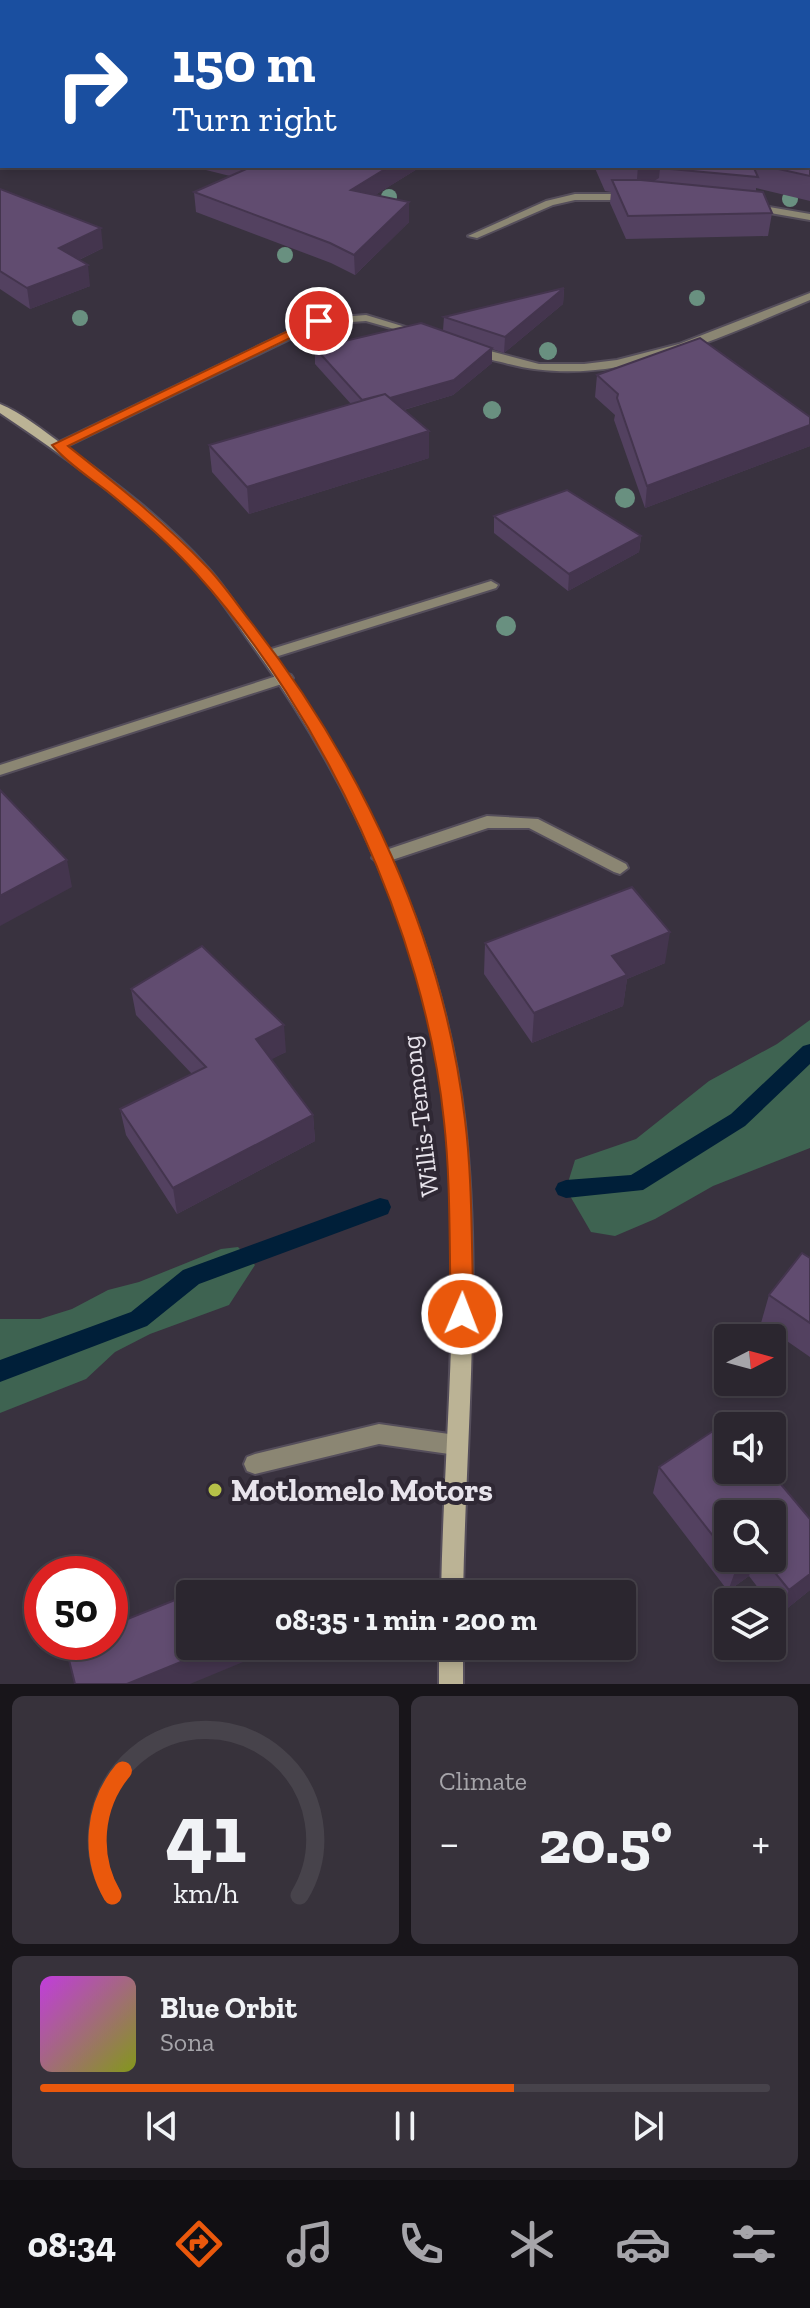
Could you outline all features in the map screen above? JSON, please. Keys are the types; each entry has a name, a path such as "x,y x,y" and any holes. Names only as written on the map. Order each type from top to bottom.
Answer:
{"main road":[{"name":"Willis-Temong","path":"0,408 59,445 130,502 202,570 286,678 355,801 402,903 437,1017 455,1121 464,1289 452,1580"},
{"path":"451,1660 451,1684"}],"street":[{"path":"473,236 550,203 575,197 639,197"},
{"path":"744,206 810,217"},
{"path":"453,343 511,362 549,368 609,363 679,350 810,296"},
{"path":"59,445 319,321 366,318 438,339"},
{"path":"267,655 491,585"},
{"path":"0,770 286,678"},
{"path":"380,858 487,822 532,823 620,868"},
{"path":"255,1464 379,1434 456,1445"}],"green space":[{"path":"810,1020 810,1148 713,1186 655,1219 615,1236 591,1232 566,1189 575,1160 636,1139 709,1081 777,1044"},
{"path":"238,1247 255,1265 229,1305 150,1334 115,1352 86,1379 0,1413 0,1319 40,1319 72,1309 108,1290 139,1282 221,1249"}],"building":[{"path":"248,168 387,168 351,190 409,202 354,255 194,192"},
{"path":"660,168 754,168 758,177"},
{"path":"774,168 810,168 810,176"},
{"path":"612,180 763,192 772,213 628,216"},
{"path":"0,189 101,228 59,248 88,265 27,288 0,271"},
{"path":"564,288 505,337 444,317"},
{"path":"421,323 492,348 454,380 390,398 385,394 362,400 315,348"},
{"path":"700,338 810,417 810,425 647,486 618,394 597,375"},
{"path":"385,394 429,431 247,487 209,445"},
{"path":"567,490 641,536 569,574 494,516"},
{"path":"0,790 67,860 0,896"},
{"path":"632,887 670,932 612,956 627,975 534,1013 485,943"},
{"path":"202,946 284,1025 256,1039 313,1115 173,1188 120,1109 206,1067 131,989"},
{"path":"802,1253 810,1258 810,1323 769,1295"},
{"path":"714,1430 714,1484 781,1484 810,1519 810,1574 789,1590 774,1572 786,1572 786,1500 714,1500 714,1537 659,1467"},
{"path":"176,1600 176,1660 186,1660 127,1684 75,1684 69,1660 128,1660 128,1619"}],"waterway":[{"path":"566,1189 635,1184 738,1120 810,1052"},
{"path":"0,1371 139,1319 191,1277 380,1207"}],"place":[{"name":"Motlomelo Motors","path":"215,1490"}],"route":[{"path":"319,321 59,445 130,502 202,570 286,678 355,801 402,903 437,1017 455,1121 464,1289 462,1314"}]}
